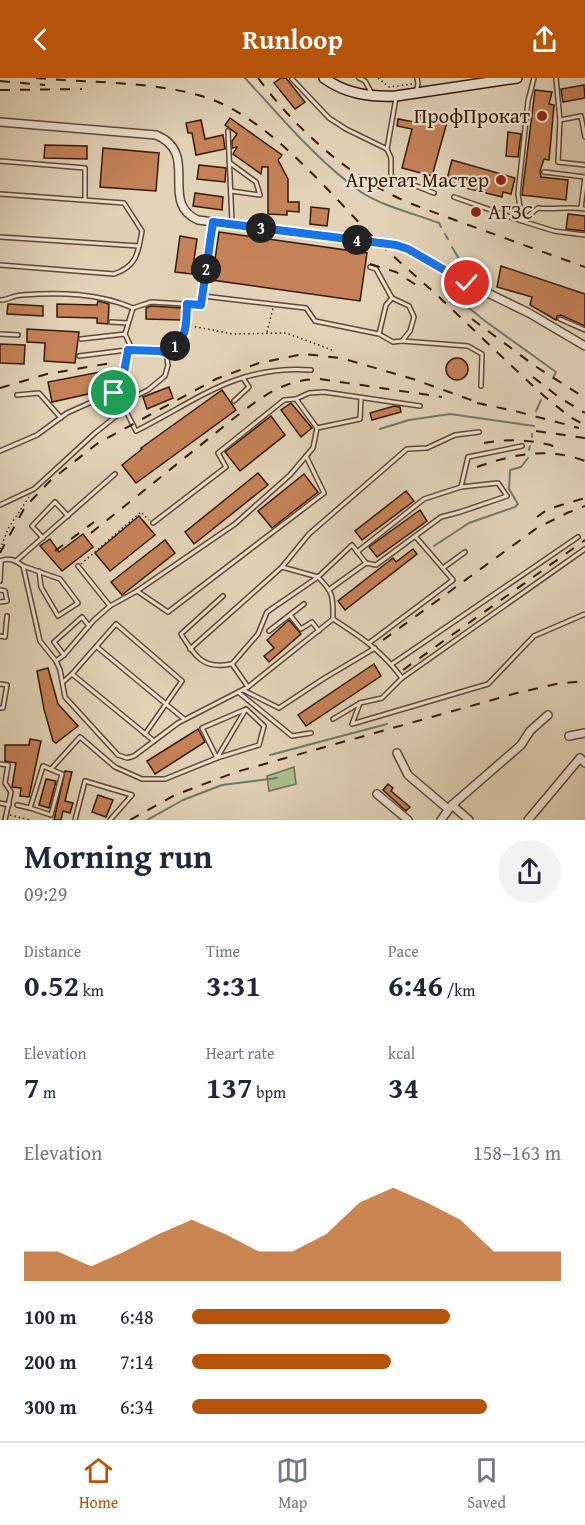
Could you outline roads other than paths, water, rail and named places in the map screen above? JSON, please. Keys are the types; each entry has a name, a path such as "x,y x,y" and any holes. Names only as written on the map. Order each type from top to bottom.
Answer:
{"main road":[{"path":"324,78 335,81 361,95 374,96 415,94 517,78"}],"street":[{"path":"0,122 156,135 167,139 177,154 183,210 198,220 396,245 408,249 467,283 529,313 584,344"},
{"path":"441,820 450,807 521,745 530,731 548,715"},
{"path":"569,736 585,733"},
{"path":"397,753 408,775 469,820"},
{"path":"528,820 582,761"},
{"path":"377,794 408,820"}],"lane":[{"path":"359,78 365,81 374,96"},
{"path":"415,94 417,78"},
{"path":"522,221 518,194 528,101 534,78"},
{"path":"556,78 560,120 558,162 585,165"},
{"path":"292,79 329,118 387,149"},
{"path":"396,96 387,149 391,158 391,176 434,193"},
{"path":"560,120 580,116 585,136"},
{"path":"228,131 232,224"},
{"path":"0,161 86,168 85,200"},
{"path":"229,162 256,182 260,195 231,191"},
{"path":"522,221 537,208 583,208 585,177 544,172"},
{"path":"0,194 124,203 142,231 138,254 126,270 114,274 0,265"},
{"path":"454,197 554,231 585,235"},
{"path":"0,300 20,295 87,294 112,299 133,308 151,302 201,305 213,222"},
{"path":"0,237 139,246"},
{"path":"370,267 376,269 392,298 409,306 414,317 410,331 402,340"},
{"path":"202,296 306,308 315,321 379,334 393,342 402,340 468,346 482,354 481,386"},
{"path":"379,334 386,305 392,298"},
{"path":"0,451 37,435 61,418 114,393 123,378 130,349 125,334 133,308"},
{"path":"560,319 585,330"},
{"path":"111,322 128,323"},
{"path":"0,334 18,336"},
{"path":"81,339 125,334"},
{"path":"0,505 34,489 125,409 134,397 148,390 165,376 168,365 166,353 159,351 130,349 80,356"},
{"path":"125,409 136,431 167,416 209,390 243,378 264,371 287,368 310,370"},
{"path":"234,401 249,387 243,378"},
{"path":"153,523 226,467 218,453 284,400 296,399 309,393 324,392 420,406"},
{"path":"17,395 39,393 61,418"},
{"path":"56,661 110,606 137,591 235,524 290,475 313,448 317,428 296,399"},
{"path":"317,428 360,419 361,399"},
{"path":"190,649 282,567 309,534 407,449 426,448 455,435 479,432"},
{"path":"461,487 468,457 522,446"},
{"path":"137,591 168,612 324,494 306,456"},
{"path":"16,561 115,474"},
{"path":"223,596 181,634 190,649 207,665 232,664 258,634 267,612 318,577 352,546 366,563 376,565 441,517 507,496 498,483 461,487 424,499 357,552"},
{"path":"43,538 32,526 55,502 68,516"},
{"path":"369,643 453,580 414,536"},
{"path":"392,664 578,537"},
{"path":"333,719 360,703 382,698 402,678 585,549"},
{"path":"443,568 465,552"},
{"path":"574,556 585,554"},
{"path":"0,581 0,561 7,558 60,579 78,603 58,616 41,587 39,571"},
{"path":"330,590 366,563"},
{"path":"23,566 40,641 56,661 65,697 118,755 127,758 134,756 184,720 248,687 333,619 333,597 318,577 282,567"},
{"path":"78,566 110,606"},
{"path":"0,590 5,591 6,602 0,602"},
{"path":"269,631 304,604"},
{"path":"360,703 352,724 488,684 534,636 585,614"},
{"path":"290,615 301,629 312,622 320,631"},
{"path":"0,636 5,637 7,616"},
{"path":"64,654 54,642 82,617 89,626"},
{"path":"333,619 375,648 392,664 402,678"},
{"path":"63,682 116,624 182,681 145,734"},
{"path":"97,647 184,720"},
{"path":"243,690 279,708 375,648"},
{"path":"232,664 248,687"},
{"path":"72,674 154,741"},
{"path":"0,684 7,685 3,708 0,708"},
{"path":"238,692 292,735 311,733"},
{"path":"217,758 246,709"},
{"path":"217,758 202,728 246,709"},
{"path":"51,769 80,737 115,767 142,779 165,779 217,758 260,745 264,726 246,709"},
{"path":"0,764 8,765 5,783 12,792 5,820"},
{"path":"17,805 51,815 62,774 43,766 30,808"},
{"path":"0,778 6,779"},
{"path":"75,820 85,781 132,795 110,820"},
{"path":"0,803 9,805"},
{"path":"42,820 44,813"}],"waterway":[{"path":"245,78 300,138 345,180 369,197 439,223 441,227"},
{"path":"445,234 448,239"},
{"path":"452,247 459,259 478,275"},
{"path":"455,269 459,259"},
{"path":"451,281 448,291 485,321 556,372 553,378"},
{"path":"536,411 541,400"},
{"path":"380,429 409,420 450,414 534,426"},
{"path":"529,450 530,446"},
{"path":"434,546 469,523 515,507 518,504 509,489 510,470 521,467 528,458"},
{"path":"270,755 387,724"},
{"path":"147,820 183,800 222,785 277,778"}],"railway":[{"path":"36,78 167,88 188,92 208,98 254,123 298,160 377,241 544,396 570,417 585,425"},
{"path":"258,78 286,112 318,144 372,184 417,206 585,267"},
{"path":"0,81 45,85"},
{"path":"0,90 82,89"},
{"path":"370,264 396,272 416,285"},
{"path":"472,319 535,366 585,398"},
{"path":"0,553 25,507 51,480 98,443 216,379 259,363 303,354 341,358 413,379 485,405"},
{"path":"0,388 47,374 111,363"},
{"path":"533,377 560,398 585,413"},
{"path":"91,533 243,411 288,384 320,379 442,397"},
{"path":"477,403 579,428"},
{"path":"536,431 585,438"},
{"path":"484,443 524,441 563,449"},
{"path":"477,467 517,456 544,453 585,461"},
{"path":"537,517 548,509 585,498"},
{"path":"383,640 537,528 585,506"},
{"path":"55,551 94,522"},
{"path":"403,670 585,540"},
{"path":"130,820 175,795 236,772 517,693 556,684 585,681"}],"place":[{"name":"ПрофПрокат","path":"542,116"},
{"name":"Агрегат Мастер","path":"501,180"},
{"name":"АГЗС","path":"476,212"}]}
